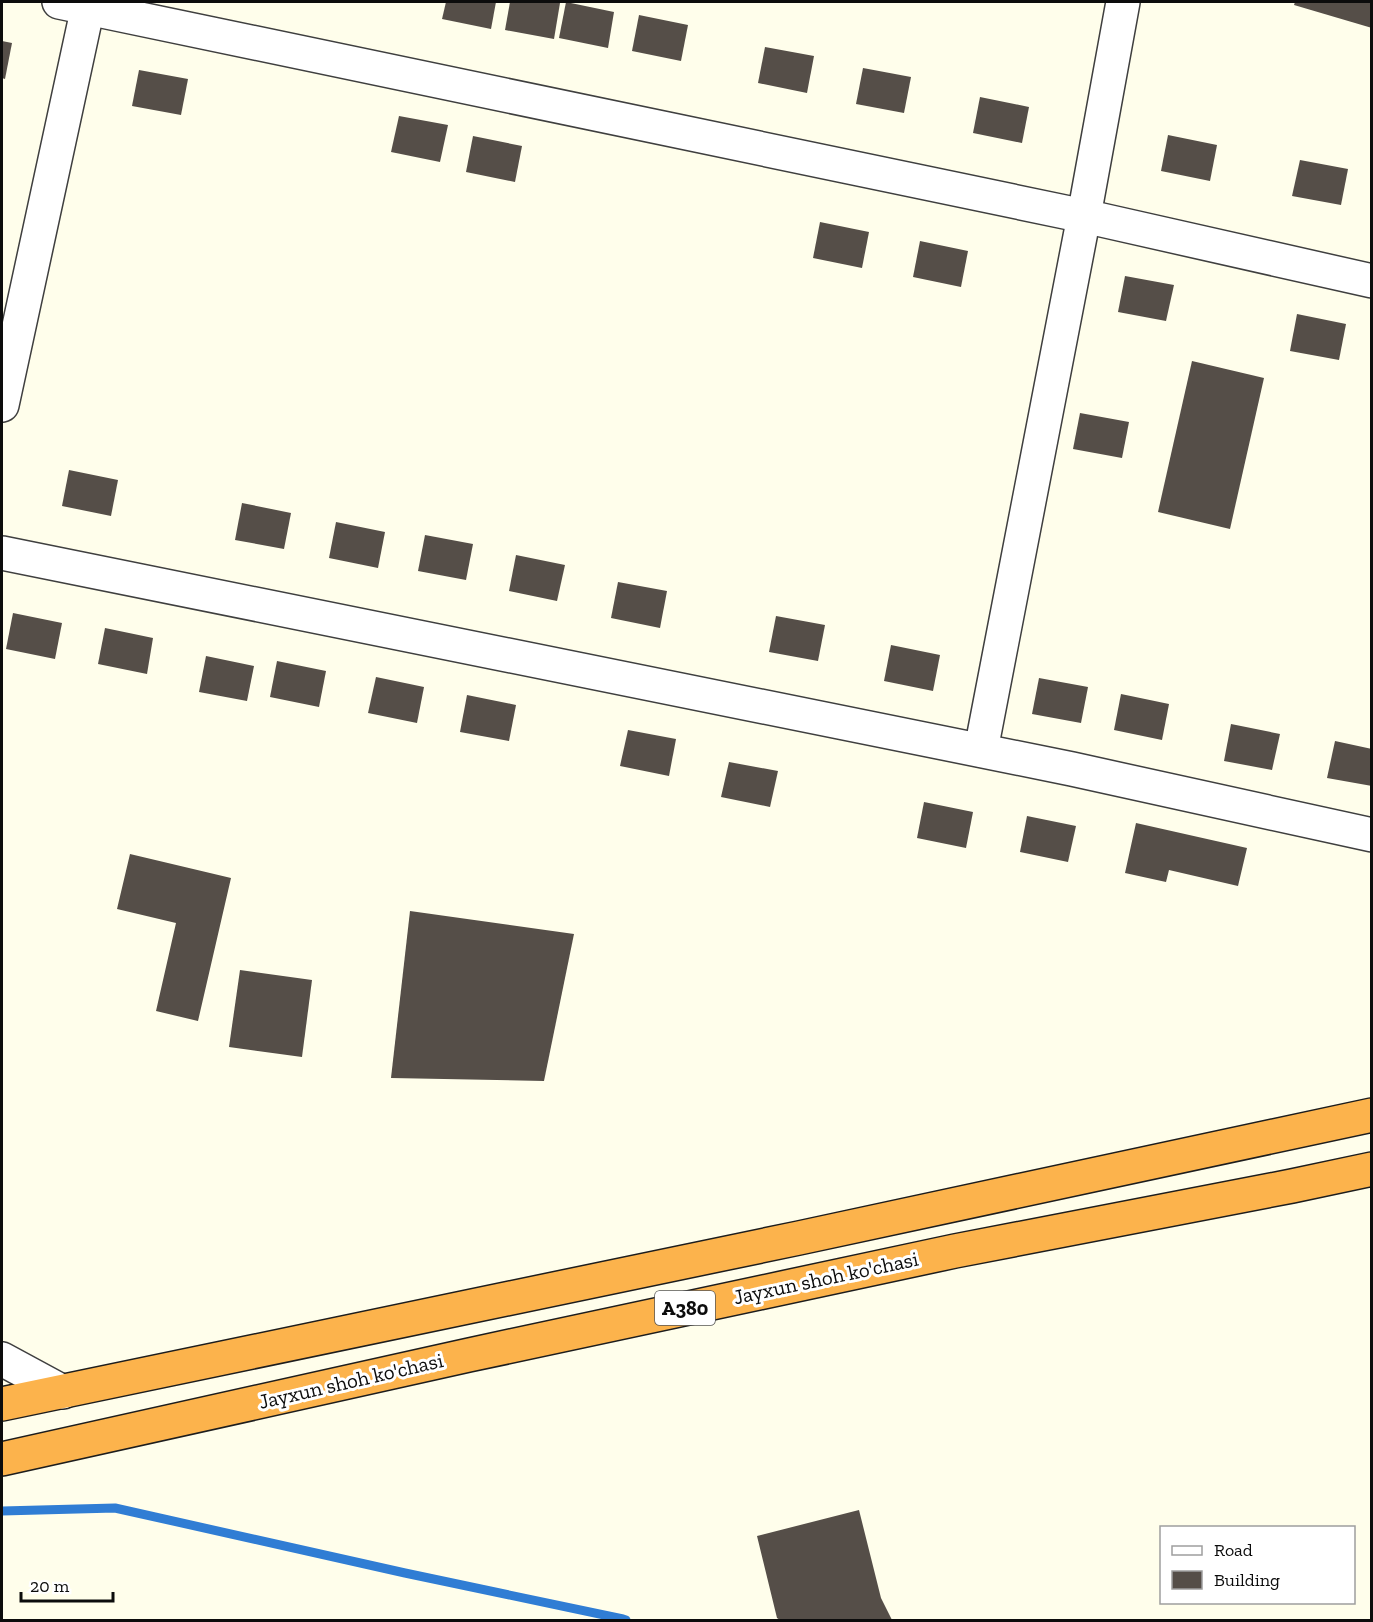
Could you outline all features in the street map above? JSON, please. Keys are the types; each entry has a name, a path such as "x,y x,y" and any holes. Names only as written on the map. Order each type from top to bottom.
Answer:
{"highway":[{"name":"A380","path":"2,1404 776,1243 1371,1115"},
{"name":"Jayxun shoh ko'chasi","path":"2,1459 469,1355 955,1251 1371,1169"}],"street":[{"path":"981,750 1123,2"},
{"path":"2,405 78,3 1084,216 1371,281"},
{"path":"2,553 981,750 1371,835"},
{"path":"2,1359 63,1392"}],"building":[{"path":"446,2 496,2 491,29 442,19"},
{"path":"510,2 560,3 554,39 505,30"},
{"path":"566,2 614,12 608,48 559,38"},
{"path":"1295,2 1372,2 1372,28 1294,5"},
{"path":"639,15 688,25 681,61 632,51"},
{"path":"2,41 12,43 5,79 2,78"},
{"path":"765,47 814,56 807,93 758,83"},
{"path":"863,68 911,77 904,113 856,104"},
{"path":"139,70 188,79 181,115 132,106"},
{"path":"980,97 1029,107 1022,143 973,133"},
{"path":"399,116 448,125 440,162 391,152"},
{"path":"1168,135 1217,145 1210,181 1161,171"},
{"path":"473,136 522,146 515,182 466,172"},
{"path":"1300,160 1348,169 1341,205 1292,196"},
{"path":"820,222 869,232 862,268 813,258"},
{"path":"920,241 968,251 961,287 913,277"},
{"path":"1125,276 1174,285 1166,321 1118,312"},
{"path":"1297,314 1346,324 1339,360 1290,351"},
{"path":"1192,361 1264,378 1230,529 1158,512"},
{"path":"1080,413 1129,422 1122,458 1073,449"},
{"path":"69,470 118,480 111,516 62,506"},
{"path":"242,503 291,513 284,549 235,540"},
{"path":"336,522 385,532 378,568 329,558"},
{"path":"425,535 473,544 466,580 418,571"},
{"path":"516,555 565,565 557,601 509,591"},
{"path":"618,582 667,591 660,628 611,618"},
{"path":"13,613 62,623 55,659 6,649"},
{"path":"776,616 825,625 818,661 769,652"},
{"path":"105,628 153,638 147,674 98,664"},
{"path":"891,645 940,655 933,691 884,681"},
{"path":"206,656 254,666 247,701 199,692"},
{"path":"277,661 326,671 319,707 270,697"},
{"path":"376,677 424,687 417,723 368,713"},
{"path":"1039,678 1088,687 1081,723 1032,714"},
{"path":"1121,694 1169,704 1162,740 1114,730"},
{"path":"467,695 516,705 509,741 460,732"},
{"path":"1231,724 1280,734 1272,770 1224,761"},
{"path":"628,730 676,739 669,776 620,766"},
{"path":"1335,741 1372,749 1372,786 1327,778"},
{"path":"729,762 778,771 770,807 721,797"},
{"path":"924,802 973,812 966,848 917,838"},
{"path":"1027,816 1076,826 1068,862 1020,852"},
{"path":"1136,823 1247,848 1238,886 1169,870 1166,882 1125,873"},
{"path":"130,854 231,878 198,1021 156,1011 176,923 117,909"},
{"path":"410,911 574,934 544,1081 391,1078"},
{"path":"240,970 312,980 302,1057 229,1047"},
{"path":"859,1510 881,1598 892,1620 780,1620 777,1618 757,1536"}],"waterway":[{"path":"2,1511 115,1508 626,1620"}]}
